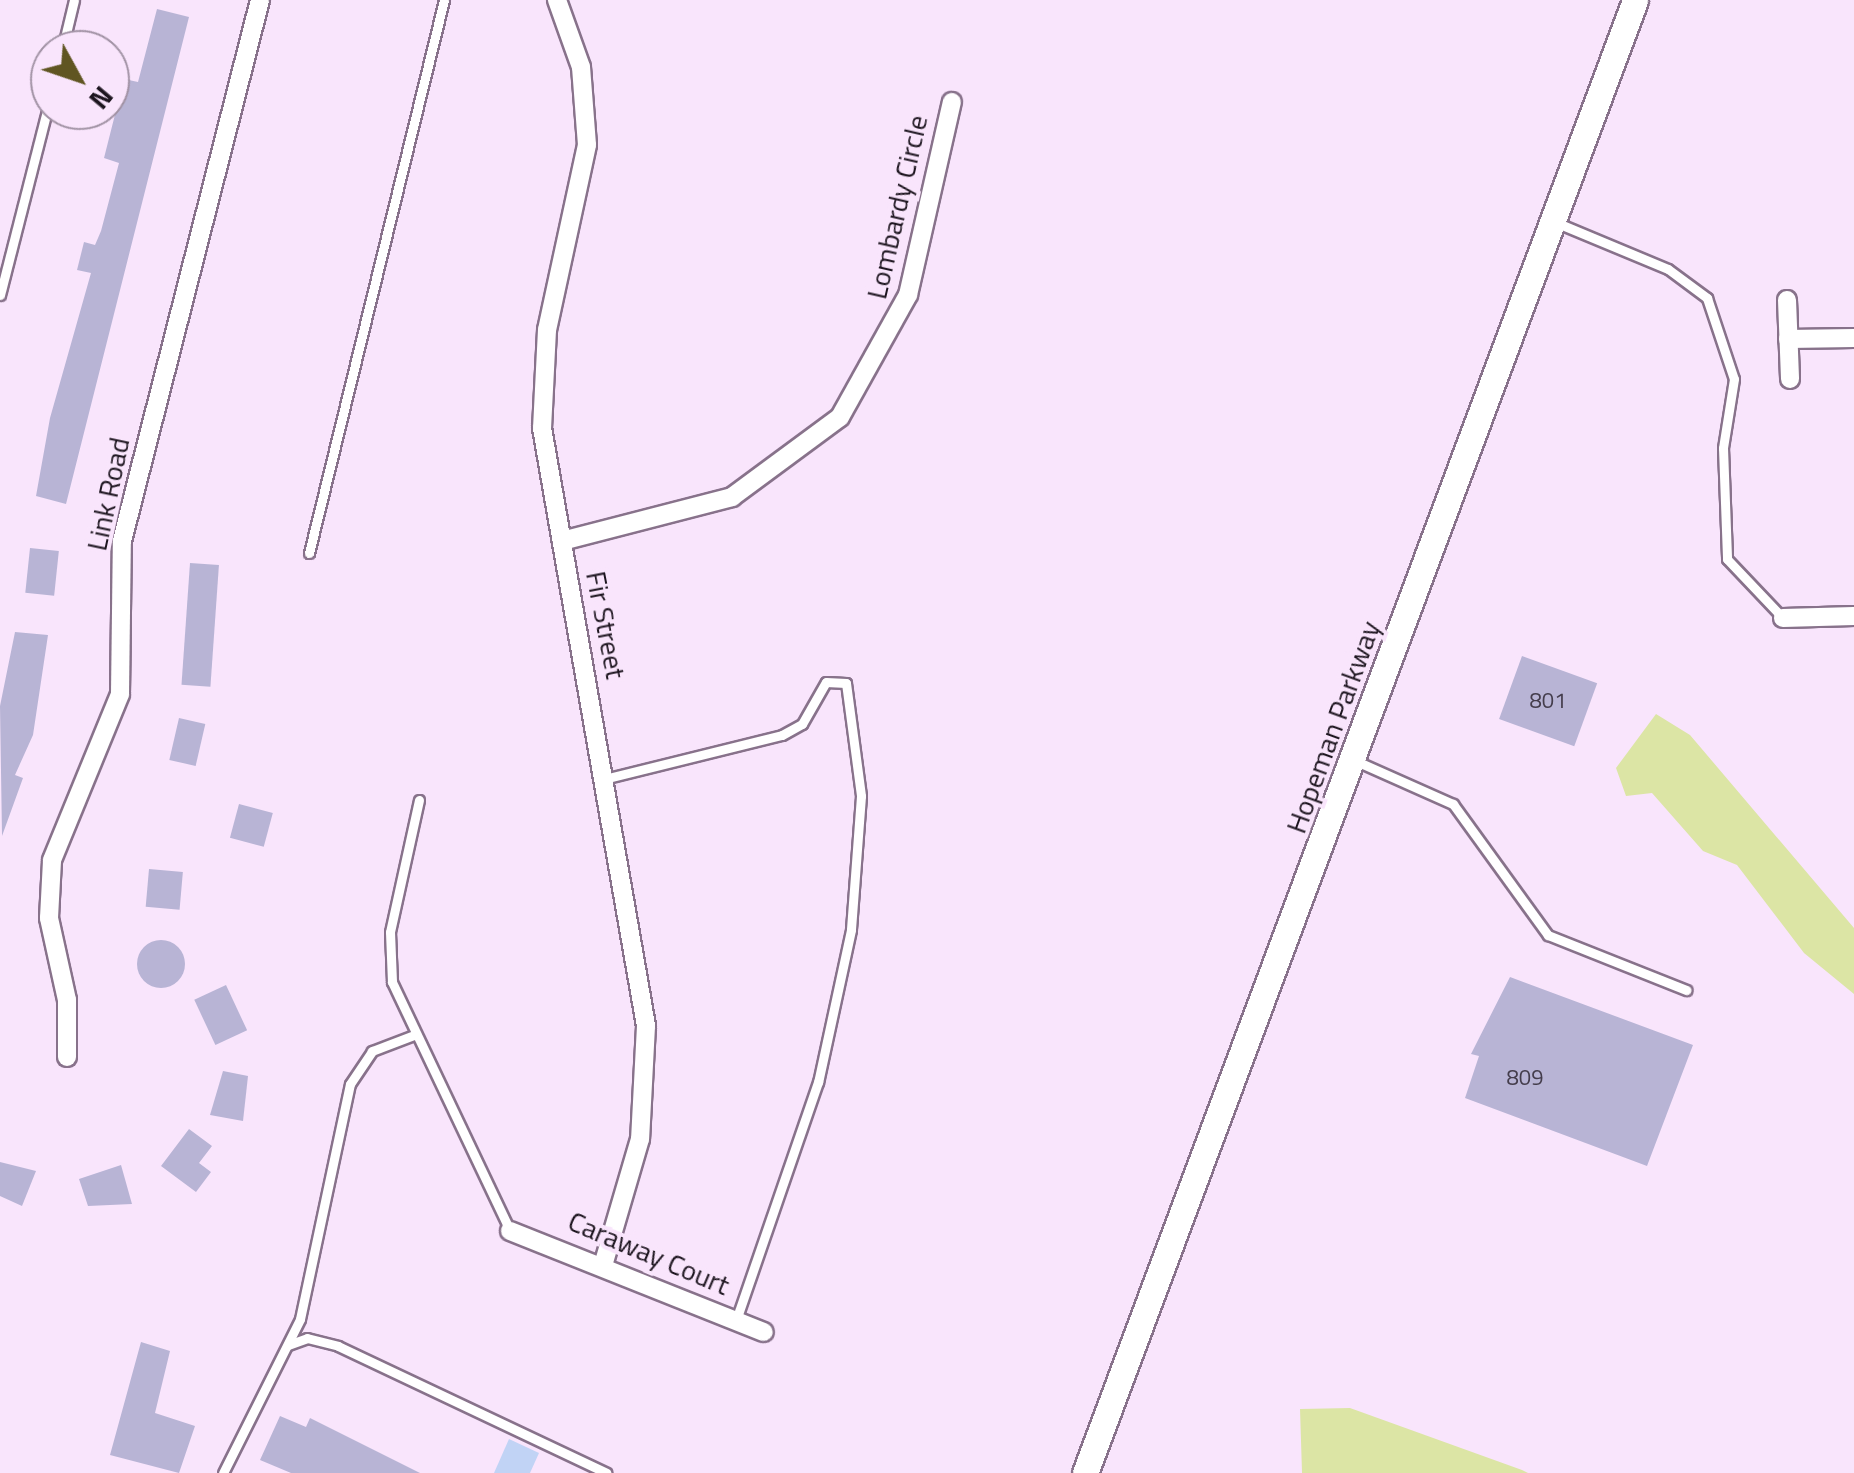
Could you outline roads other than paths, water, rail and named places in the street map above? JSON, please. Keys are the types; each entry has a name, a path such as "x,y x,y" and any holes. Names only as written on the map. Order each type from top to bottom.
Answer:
{"main road":[{"name":"Hopeman Parkway","path":"1085,1473 1635,0"}],"street":[{"name":"Link Road","path":"67,1057 67,1000 50,918 52,860 120,694 122,541 260,0"},
{"name":"Fir Street","path":"557,0 588,111 542,384 562,540 640,958 646,1066 630,1191 604,1262"},
{"name":"Lombardy Circle","path":"562,540 732,496 840,416 870,377 908,295 952,102"},
{"path":"1788,300 1790,380"},
{"path":"1788,339 1854,338"},
{"path":"1783,618 1854,616"},
{"name":"Caraway Court","path":"510,1231 604,1262 764,1332"}],"lane":[{"path":"67,30 74,0"},
{"path":"309,553 444,0"},
{"path":"0,295 42,130"},
{"path":"1553,221 1654,262 1708,298 1734,379 1723,448 1727,559 1783,618"},
{"path":"608,778 782,735 802,724 826,682 846,683 860,796 851,930 818,1082 736,1320"},
{"path":"1353,760 1453,804 1548,935 1686,990"},
{"path":"419,800 388,954 414,1035 468,1129 510,1231"},
{"path":"223,1473 288,1345 306,1300 350,1084 372,1051 414,1035"},
{"path":"288,1345 307,1338 338,1346 607,1473"}],"water":[{"path":"509,1439 539,1453 530,1473 494,1473"}]}
